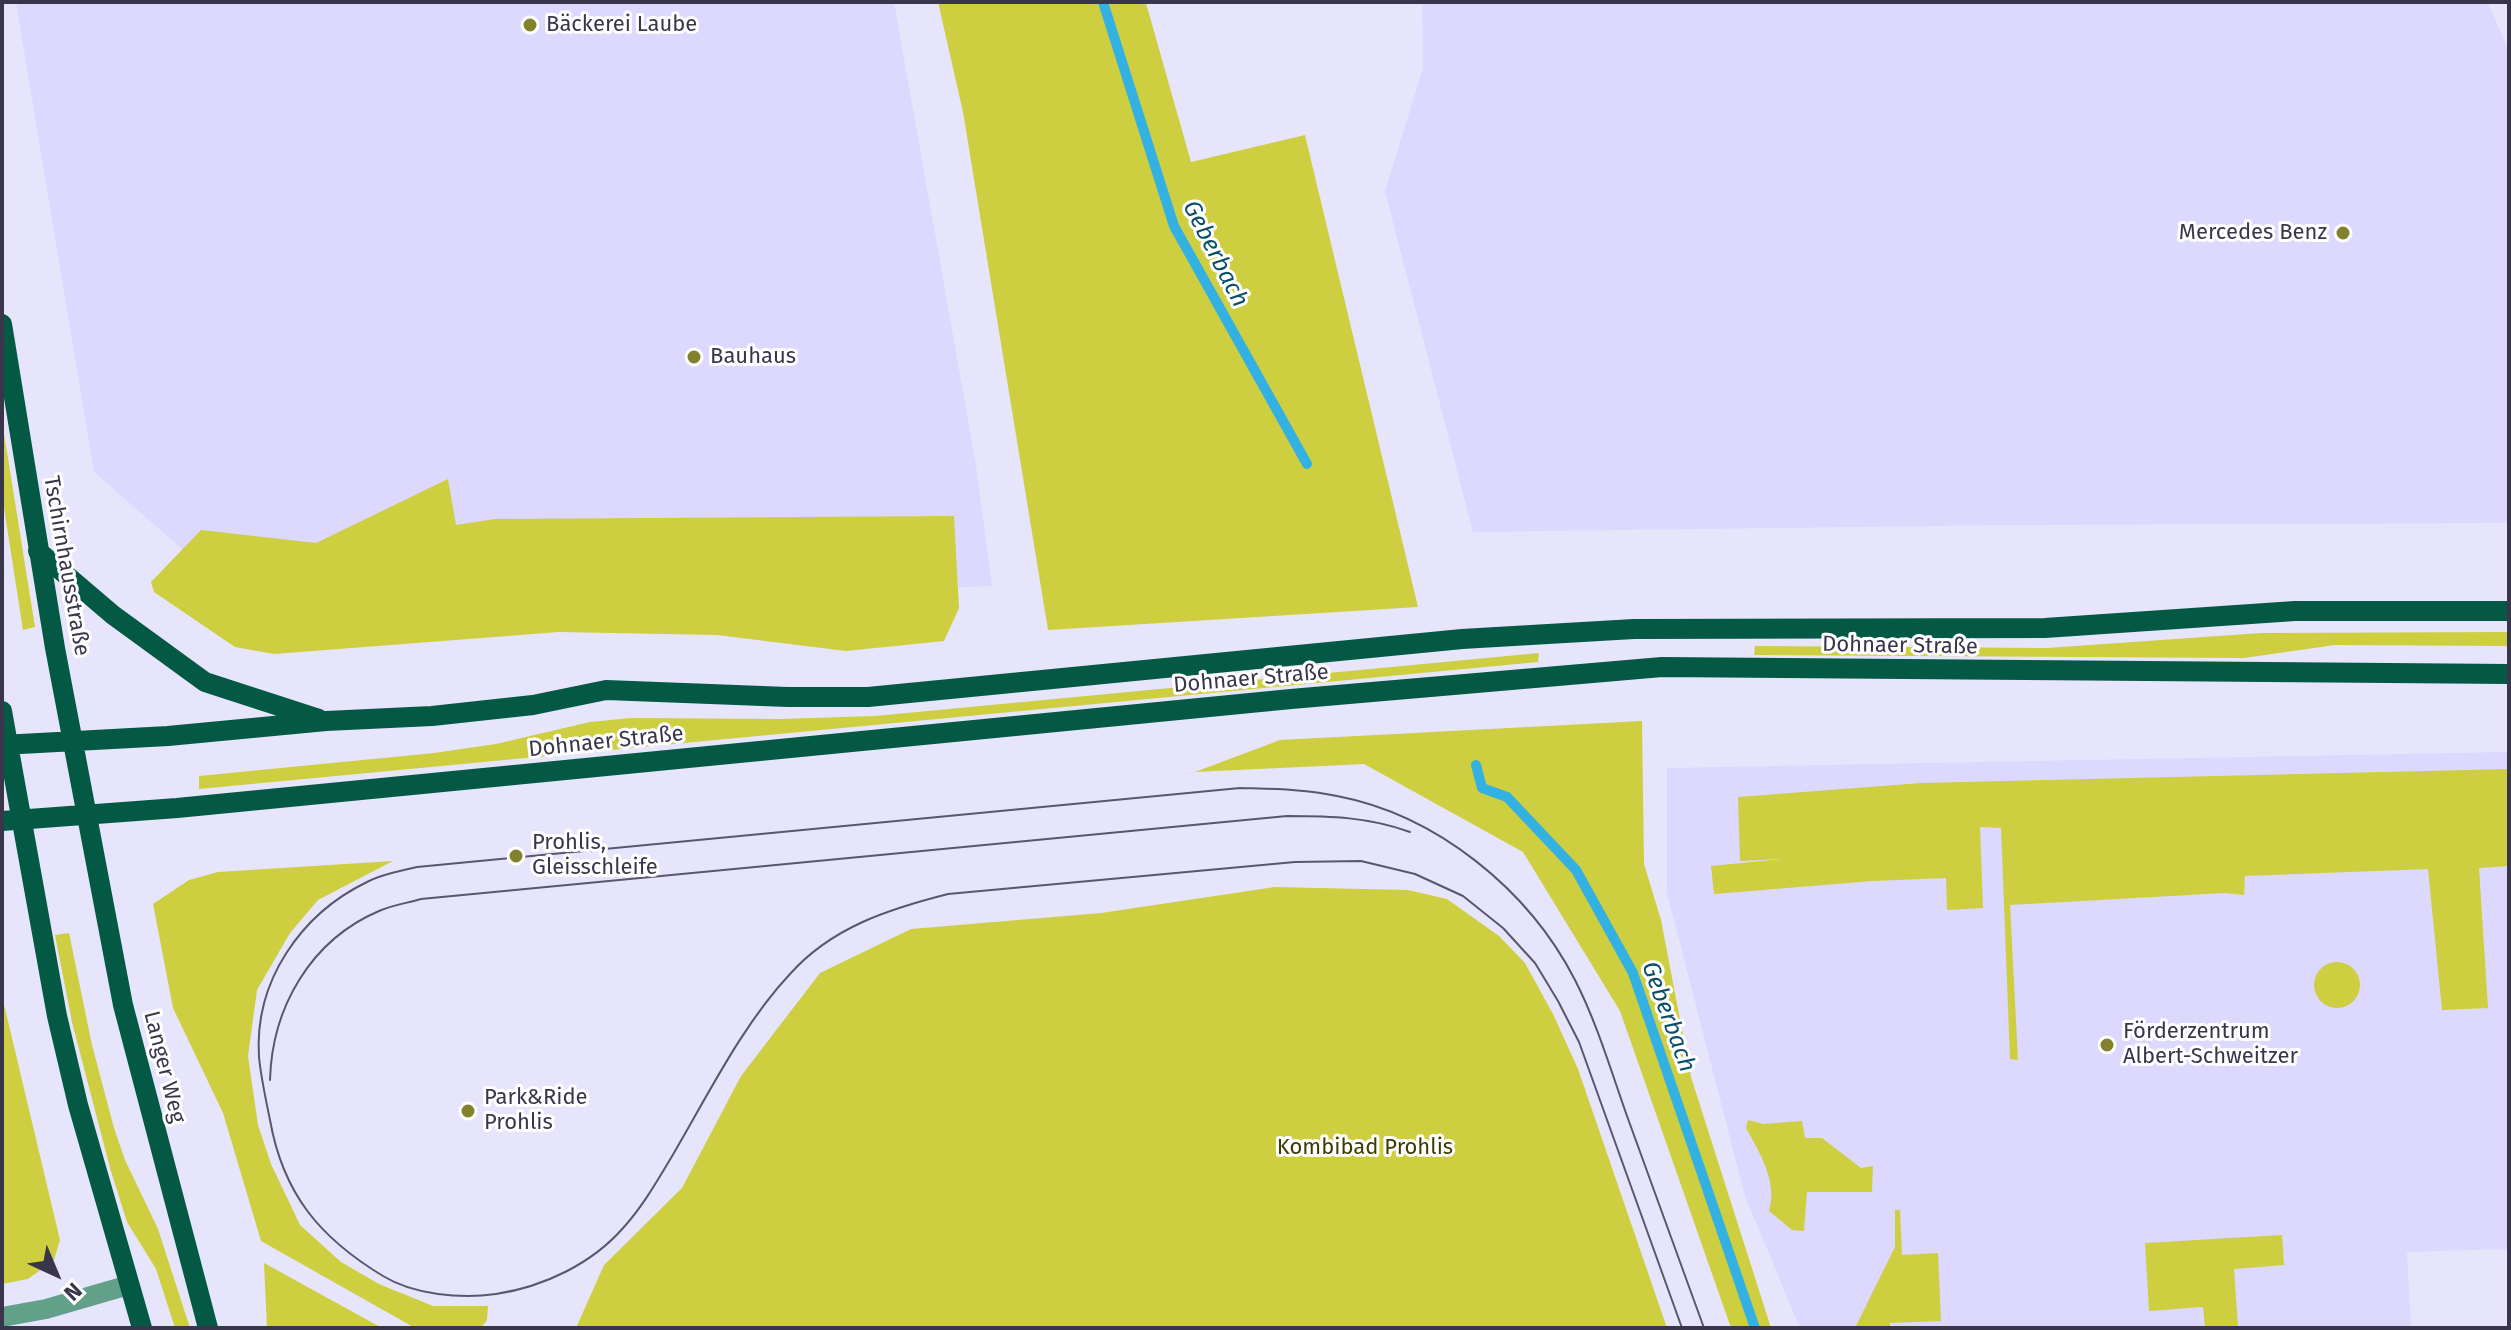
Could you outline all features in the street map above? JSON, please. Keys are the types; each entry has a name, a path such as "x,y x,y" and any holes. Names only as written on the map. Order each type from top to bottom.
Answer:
{"main road":[{"name":"Tschirnhausstraße","path":"2,324 38,551 87,815"},
{"path":"38,551 113,615 205,682 326,721"},
{"name":"Dohnaer Straße","path":"5,745 432,716 533,705 606,690 868,697 1462,639 1634,629 2045,628 2295,611 2509,611"},
{"name":"Dohnaer Straße","path":"11,820 1662,667 2509,674"},
{"path":"2,711 11,820 78,1105 142,1328"},
{"name":"Langer Weg","path":"87,815 123,1005 208,1328"}],"street":[{"path":"2,1317 46,1309 129,1285"}],"shaded area":[{"path":"16,2 894,2 976,465 992,586 436,610 248,607 94,472"},
{"path":"1422,2 2488,2 2509,52 2509,523 1473,532 1385,191 1423,68"},
{"name":"Förderzentrum Albert-Schweitzer","path":"2509,752 2509,1249 2407,1252 2411,1328 1800,1328 1745,1196 1667,893 1667,768"}],"green space":[{"path":"938,2 1148,2 1191,162 1305,135 1418,607 1048,630 963,112"},
{"path":"2,421 35,627 23,630 2,495"},
{"path":"448,479 456,525 495,519 954,516 959,608 944,641 846,651 717,635 559,632 274,654 235,647 154,592 151,582 201,530 316,543"},
{"path":"2509,632 2509,646 2335,645 2244,658 1754,655 1755,646 2047,648 2261,633"},
{"path":"1539,653 1538,662 199,789 199,776 434,753 496,744 590,722 631,718 875,716"},
{"path":"1642,721 1644,864 1661,920 1691,1077 1771,1328 1731,1328 1620,1011 1523,852 1364,764 1195,772 1280,740"},
{"path":"2509,769 2509,866 2479,868 2488,1008 2442,1010 2428,869 2245,876 2244,895 2225,893 2010,905 2018,1060 2010,1059 2001,828 1980,827 1983,908 1947,910 1946,878 1714,894 1711,866 1783,859 1740,861 1738,797 1921,783"},
{"path":"393,861 318,900 290,933 257,990 248,1056 258,1125 271,1164 300,1225 341,1262 379,1284 433,1306 488,1306 487,1320 481,1328 415,1328 261,1241 223,1113 173,1008 153,904 189,880 218,872"},
{"name":"Kombibad Prohlis","path":"1275,887 1408,890 1447,899 1499,936 1525,963 1578,1069 1667,1328 576,1328 604,1265 682,1188 741,1076 820,973 911,929 1101,913"},
{"path":"69,933 92,1045 114,1128 125,1160 158,1229 190,1328 175,1328 156,1269 127,1222 110,1168 72,1022 55,935"},
{"path":"2337,962 2353,969 2360,985 2353,1001 2337,1008 2321,1001 2314,985 2321,969"},
{"path":"2,996 60,1240 54,1260 28,1279 2,1284"},
{"path":"1748,1120 1763,1124 1802,1121 1805,1138 1822,1138 1861,1168 1873,1166 1872,1192 1807,1192 1804,1231 1792,1230 1769,1211 1769,1179 1746,1128"},
{"path":"1895,1210 1900,1210 1902,1255 1938,1253 1941,1321 1890,1323 1890,1328 1855,1328 1895,1247"},
{"path":"2282,1235 2284,1265 2234,1269 2238,1326 2205,1328 2203,1307 2149,1311 2145,1243"},
{"path":"264,1263 382,1328 267,1328"}],"waterway":[{"name":"Geberbach","path":"1103,2 1174,226 1307,464"},
{"name":"Geberbach","path":"1476,765 1482,788 1507,797 1576,870 1633,973 1755,1328"}],"tram line":[{"path":"1682,1328 1579,1042 1535,963 1503,928 1463,896 1415,874 1361,861 1295,862 948,894 904,906 843,932 806,958 756,1016 649,1193 611,1240 566,1272 531,1286 496,1294 438,1294 395,1282 341,1246 308,1212 284,1170 270,1120 259,1057 259,1029 264,1002 286,953 322,912 373,879 417,867 1240,788 1337,796 1410,820 1476,861 1506,887 1556,947 1583,996 1597,1030 1704,1328"},
{"path":"270,1080 272,1053 287,1002 315,958 355,924 384,909 421,899 1287,816 1364,820 1410,832"}],"place":[{"name":"Bäckerei Laube","path":"530,25"},
{"name":"Mercedes Benz","path":"2343,233"},
{"name":"Bauhaus","path":"694,357"},
{"name":"Prohlis, Gleisschleife","path":"516,856"},
{"name":"Förderzentrum Albert-Schweitzer","path":"2107,1045"},
{"name":"Park&Ride Prohlis","path":"468,1111"}]}
